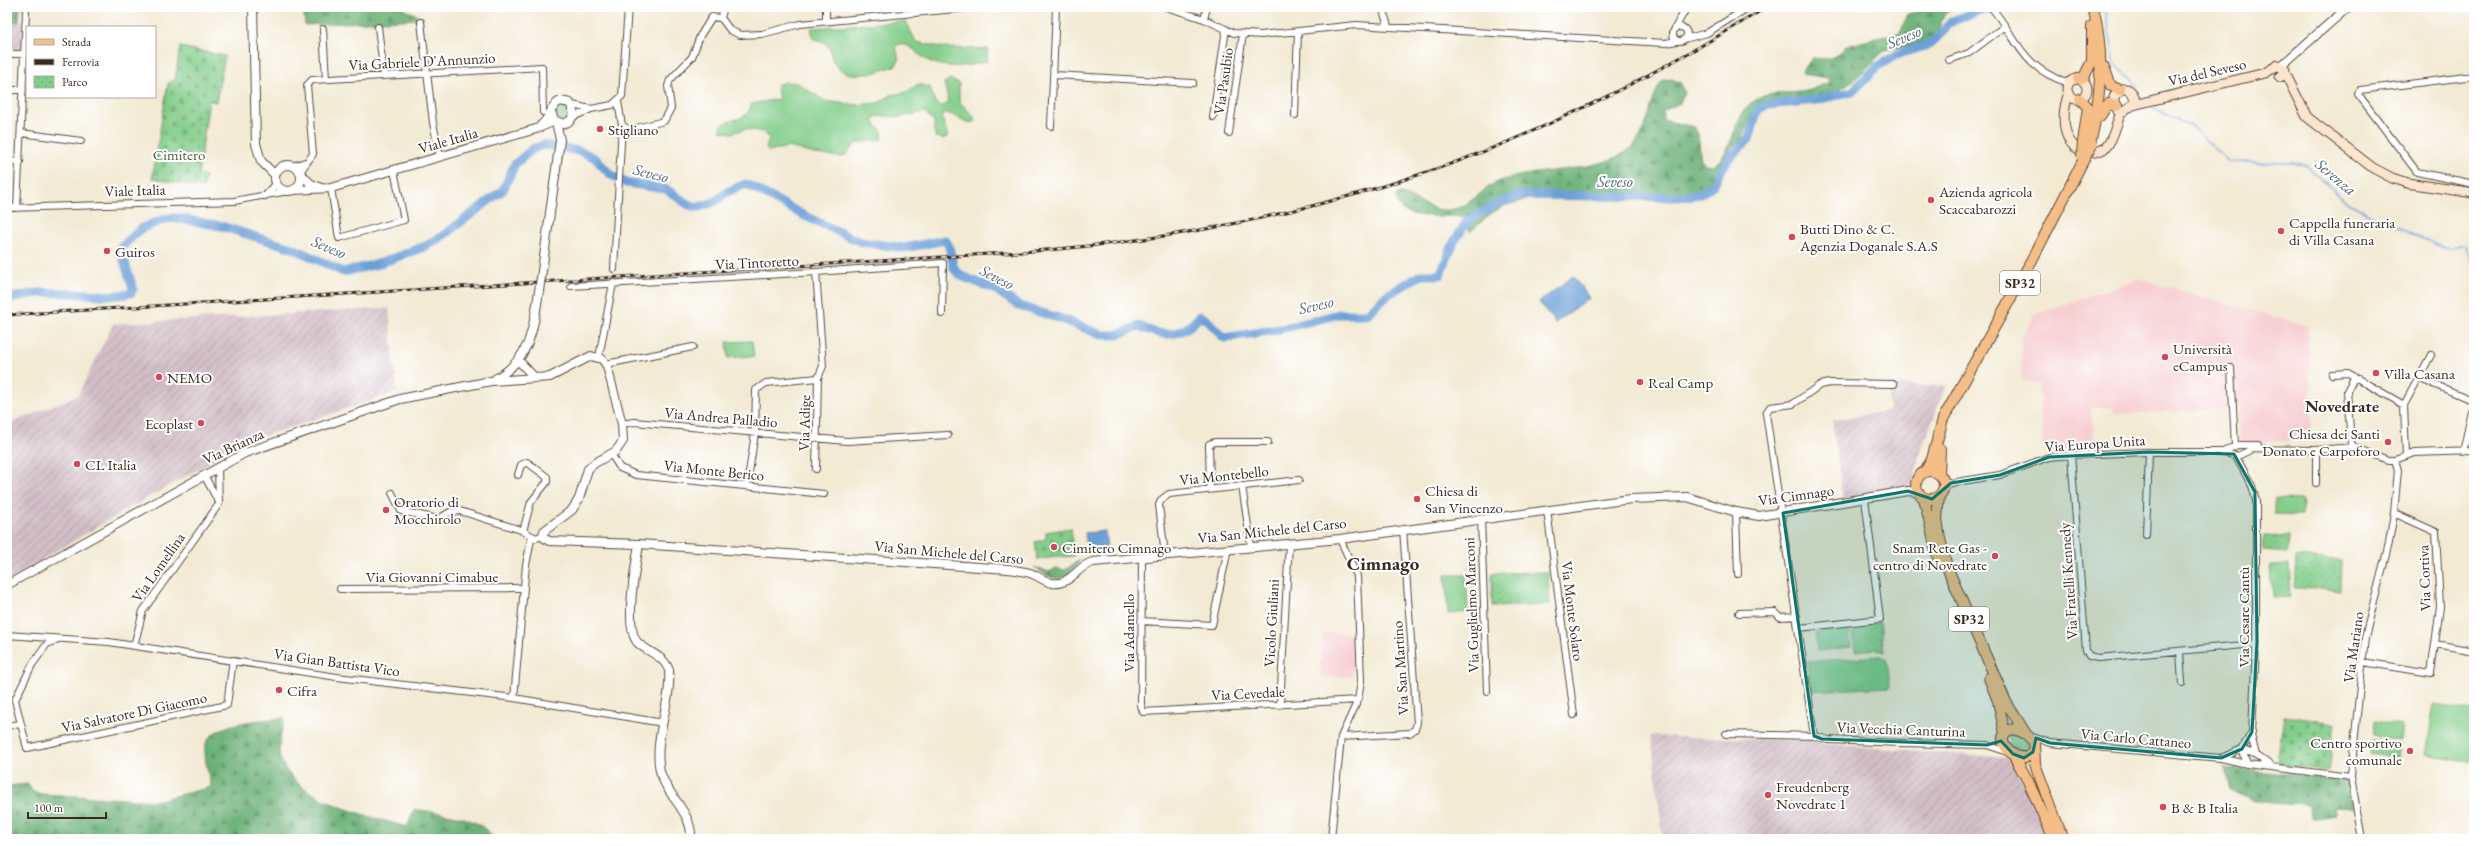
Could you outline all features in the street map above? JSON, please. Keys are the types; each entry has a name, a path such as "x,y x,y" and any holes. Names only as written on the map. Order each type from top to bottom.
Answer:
{"main road":[{"name":"SP32","path":"2088,7 2092,26 2095,58 2095,90 2088,143"},
{"name":"SP32","path":"1925,472 1943,419 1972,369 2066,196 2083,158 2100,96 2100,45 2093,7"},
{"path":"2073,81 2084,77 2090,68 2092,26"},
{"path":"2100,45 2106,77 2111,86 2120,90 2114,97 2125,107"},
{"path":"2280,72 2290,84 2307,118 2373,168 2392,178 2407,183 2474,193"},
{"name":"Via del Seveso","path":"2125,107 2154,98 2265,73 2280,72"},
{"path":"2073,81 2085,83 2087,88 2086,95 2075,98 2064,110 2065,128 2069,141 2078,150 2092,153 2106,147 2111,140 2117,122 2133,94"},
{"path":"2073,81 2075,98 2088,107 2088,143"},
{"name":"Via del Seveso","path":"2120,90 2128,89 2133,94 2154,98"},
{"path":"2088,143 2103,108 2110,103 2125,107"},
{"name":"SP32","path":"1972,369 1946,425 1939,457 1943,485 1937,508 1940,539 1950,574 2006,702 2026,734 2033,741 2037,768 2063,839"},
{"path":"1925,472 1943,485 1932,499 1917,491 1919,477 1925,472"},
{"name":"SP32","path":"1917,491 1938,562 1998,701 2004,735"},
{"path":"2026,734 2014,729 2004,735 2004,745 2013,754 2028,781 2054,839"},
{"path":"2013,754 2026,758 2034,750"}],"street":[{"path":"253,7 255,134 261,161 277,175 280,189 290,191 299,185 300,173 311,159"},
{"path":"614,269 622,125 618,102 623,89 628,7"},
{"path":"721,18 724,7"},
{"path":"826,7 826,21"},
{"path":"622,125 629,130 664,121 671,108 668,86 670,80 692,57 700,36 712,17 721,18 730,30 740,35 762,34 800,24 976,7"},
{"path":"1051,126 1055,75 1056,7"},
{"path":"1166,7 1204,19 1226,29 1243,34 1261,35 1356,25 1665,43 1707,33 1749,7"},
{"path":"1204,19 1207,7"},
{"path":"1382,7 1388,26"},
{"path":"1665,43 1683,16 1687,7"},
{"path":"2280,72 2290,59 2348,7"},
{"path":"1993,9 2028,60 2049,77 2073,81"},
{"path":"17,208 26,12"},
{"path":"1683,16 1684,39"},
{"path":"421,22 440,157"},
{"path":"1949,60 1969,53 2005,26"},
{"path":"378,27 384,76"},
{"path":"323,29 326,79"},
{"path":"1213,117 1226,29"},
{"path":"1673,31 1684,29 1698,34"},
{"path":"1295,115 1298,31"},
{"path":"1673,31 1677,41"},
{"name":"Via Pasubio","path":"1228,133 1243,34"},
{"path":"7,54 25,54"},
{"name":"Via Gabriele D'Annunzio","path":"311,159 313,154 307,85 312,80 542,67 543,112"},
{"path":"1055,75 1193,83"},
{"path":"2474,76 2360,90 2358,94 2417,172 2474,184"},
{"path":"7,90 23,90"},
{"name":"Viale Italia","path":"536,129 544,124 554,106 560,102 566,101 572,105 591,109"},
{"name":"Viale Italia","path":"7,208 234,201 290,191 331,188 556,122 563,124 591,109 618,102"},
{"path":"560,140 572,119 574,112 572,105"},
{"path":"491,382 516,364 532,334 560,140 556,122 551,112"},
{"path":"21,133 82,141"},
{"path":"264,196 277,175 286,165 293,166 311,159"},
{"path":"7,161 20,162"},
{"path":"293,166 311,184 322,189"},
{"path":"331,188 339,238 404,220 394,170"},
{"name":"Via Tintoretto","path":"571,286 943,263 942,314"},
{"name":"Via Adige","path":"816,272 824,359 818,378 816,469"},
{"path":"392,493 401,511 438,519 450,512 460,511 523,531 534,537 543,535 545,529 564,519 574,508 590,467 618,449 623,441 622,424 606,364 599,357 613,283"},
{"path":"606,364 693,347"},
{"path":"2406,456 2404,405 2431,355"},
{"name":"Via Brianza","path":"7,585 245,453 400,399 491,382 555,375 587,356 599,357"},
{"path":"516,364 523,378"},
{"path":"516,364 535,378"},
{"path":"2231,368 2235,450 2243,452 2252,449 2277,448 2316,450 2354,447 2388,460 2395,460 2414,453 2474,451"},
{"path":"2332,374 2348,373 2404,405"},
{"path":"747,486 755,434 754,399 756,390 761,385 774,382 818,378"},
{"path":"2354,447 2351,443 2347,391 2352,380 2359,378"},
{"path":"2419,378 2474,402 2462,452"},
{"path":"1814,736 1783,514 1766,413 1770,407 1792,404 1820,385 1830,383 1894,384"},
{"name":"Via Andrea Palladio","path":"622,424 634,422 847,442 948,435"},
{"path":"1210,488 1209,444 1215,442 1268,442"},
{"name":"Via Europa Unita","path":"1943,485 2000,475 2049,457 2149,452 2221,452 2265,445 2277,448"},
{"name":"Via Cesare Cantù","path":"2235,450 2252,486 2256,500 2256,644 2252,732 2242,749"},
{"path":"2316,450 2316,483"},
{"path":"2146,534 2149,452"},
{"path":"2241,463 2243,452"},
{"name":"Via Monte Berico","path":"611,454 620,468 632,474 824,494"},
{"name":"Via Fratelli Kennedy","path":"2071,455 2086,650 2090,656 2098,658 2180,652 2256,644"},
{"name":"Via Mariano","path":"2362,839 2351,777 2365,637 2390,543 2398,470 2395,460"},
{"path":"518,475 521,465 527,462 547,477 548,482 531,502 523,531"},
{"path":"217,508 219,498 218,468"},
{"path":"204,475 215,491 217,508"},
{"name":"Via Montebello","path":"1165,555 1159,510 1161,500 1169,494 1181,491 1299,480"},
{"path":"1242,486 1251,546"},
{"name":"Via Cimnago","path":"1618,500 1686,497 1736,512 1759,516 1783,514 1917,491"},
{"name":"Via San Michele del Carso","path":"543,535 547,540 554,541 639,544 1008,569 1031,573 1052,583 1066,580 1088,564 1142,557 1340,538 1618,500"},
{"path":"1798,628 1880,619 1865,500"},
{"name":"Via Lomellina","path":"134,646 143,610 190,542 217,508"},
{"name":"Via Monte Solaro","path":"1547,510 1574,715"},
{"path":"1736,512 1738,574"},
{"name":"Via Cortiva","path":"2363,662 2431,673 2440,607 2436,532 2394,513"},
{"name":"Via Guglielmo Marconi","path":"1481,518 1487,691"},
{"name":"Via San Martino","path":"1341,737 1410,733 1415,729 1418,723 1402,529"},
{"path":"514,698 524,588 529,549 534,537"},
{"path":"1331,839 1341,737 1358,700 1361,681 1357,576 1340,538"},
{"path":"639,544 631,629 637,642 664,660 670,670 659,754 660,772 672,795 691,824 691,839"},
{"name":"Vicolo Giuliani","path":"1280,705 1289,544"},
{"path":"1141,621 1212,625 1228,549"},
{"name":"Via Adamello","path":"1141,708 1142,557"},
{"name":"Via Giovanni Cimabue","path":"340,589 524,588"},
{"path":"1739,613 1775,612 1780,617 1797,616"},
{"name":"Via Gian Battista Vico","path":"7,635 134,646 337,677 514,698 663,723"},
{"name":"Via Salvatore Di Giacomo","path":"60,639 47,644 32,665 15,700 27,748 227,705 233,660"},
{"path":"2435,644 2474,650"},
{"path":"2180,652 2182,683"},
{"name":"Via Cevedale","path":"1141,708 1143,712 1149,712 1358,700"},
{"path":"7,726 20,724"},
{"path":"2252,732 2251,740 2256,755"},
{"name":"Via Vecchia Canturina","path":"1726,734 1814,736 1835,740 1987,745 2013,754"},
{"name":"Via Carlo Cattaneo","path":"2026,734 2050,743 2221,758"},
{"name":"Via Vecchia Canturina","path":"1987,745 1997,742 2004,735"},
{"name":"Via Carlo Cattaneo","path":"2034,750 2050,743"},
{"path":"2221,758 2242,749 2256,755 2275,767"},
{"path":"2242,749 2247,764"},
{"path":"2221,758 2247,764 2351,777"}],"highlighted area":[{"path":"2149,452 2234,454 2255,492 2257,642 2252,732 2242,749 2221,758 2050,743 2036,738 2033,752 2024,758 2013,754 2001,741 1987,745 1822,739 1814,736 1783,513 1908,491 1932,499 1951,483 2000,475 2049,457"}],"shaded area":[{"path":"23,21 22,50 7,50 7,22"},
{"name":"Università eCampus","path":"2138,279 2308,326 2312,440 2239,443 2238,406 2229,409 2114,414 2113,408 2091,408 2095,450 2043,452 2039,385 2021,380 2022,338 2034,315"},
{"path":"389,308 397,392 249,441 133,506 48,556 7,583 7,425 78,395 113,324"},
{"path":"1888,386 1946,386 1919,455 1915,477 1910,489 1843,501 1832,420 1889,411"},
{"path":"1323,633 1354,634 1352,677 1320,676"},
{"path":"1651,736 1813,740 1826,744 2011,758 2051,839 1663,839"}],"green space":[{"path":"7,7 20,7 19,21 7,22"},
{"path":"303,7 403,7 407,11 418,15 422,19 305,25"},
{"path":"1935,7 1954,7 1944,15 1936,35 1930,42 1885,50 1857,78 1835,92 1816,97 1764,104 1755,107 1742,139 1731,148 1709,185 1696,194 1674,194 1673,197 1538,197 1506,205 1490,214 1470,232 1465,218 1413,214 1404,211 1398,205 1396,195 1399,193 1436,209 1450,210 1462,206 1491,185 1502,180 1528,174 1590,165 1619,156 1631,148 1642,133 1654,97 1663,80 1672,79 1681,83 1684,93 1680,103 1663,111 1663,120 1694,127 1698,134 1701,161 1705,164 1714,165 1726,152 1736,126 1745,109 1757,98 1770,94 1799,92 1814,89 1829,82 1828,78 1803,74 1802,72 1812,58 1829,59 1840,53 1846,46 1900,32 1908,14"},
{"path":"906,21 916,42 946,48 988,49 987,61 972,65 946,66 931,62 906,45 898,44 896,47 899,60 896,65 866,74 849,74 837,67 828,45 820,40 813,39 811,28"},
{"name":"Cimitero","path":"180,47 225,56 216,102 209,101 198,175 205,176 203,188 152,178 168,83 175,80"},
{"path":"950,79 959,84 959,101 974,117 975,122 967,122 944,113 942,118 948,136 943,139 935,137 934,122 925,112 901,117 876,116 873,122 883,132 882,139 856,143 846,155 841,157 814,154 789,147 768,151 766,148 769,138 764,132 745,129 732,133 720,131 722,125 744,116 750,109 751,104 779,99 776,85 785,82 797,83 825,101 856,105 878,103 891,95 906,92 918,84 930,87 935,103 943,106 949,102 944,83"},
{"path":"567,103 572,117 559,122 553,110 554,107"},
{"path":"752,341 754,356 728,358 727,342"},
{"path":"2275,499 2302,500 2301,515 2275,514"},
{"path":"1071,528 1074,556 1037,559 1035,542 1046,539 1046,532"},
{"path":"2264,536 2289,537 2288,553 2263,551"},
{"path":"2296,557 2341,560 2340,590 2294,588"},
{"path":"1080,560 1067,575 1058,578 1048,576 1034,567 1049,572 1056,568 1065,570"},
{"path":"2289,564 2291,596 2272,597 2270,565"},
{"path":"1548,572 1550,605 1492,607 1492,573"},
{"path":"1445,575 1466,575 1468,612 1448,614"},
{"path":"1880,622 1884,652 1875,649 1855,651 1852,626"},
{"path":"1849,628 1851,647 1817,651 1815,632"},
{"path":"1880,656 1887,659 1890,687 1811,691 1807,662"},
{"path":"2434,704 2474,710 2474,762 2426,754"},
{"path":"2284,716 2335,723 2328,771 2277,763"},
{"path":"285,718 279,743 280,757 288,772 300,785 316,796 354,812 407,827 414,809 458,816 479,824 494,839 7,839 7,786 28,784 33,792 43,794 155,801 211,787 205,748 208,739 216,732 226,727 251,721"},
{"path":"2375,721 2402,726 2400,740 2373,735"},
{"path":"2015,734 2027,742 2029,748 2027,751 2020,752 2010,745 2008,736"},
{"path":"2372,740 2399,744 2397,758 2370,754"},
{"path":"2225,768 2348,780 2353,808 2333,807 2335,815 2312,819 2308,805 2278,804 2258,801 2239,795 2230,790"}],"water":[{"path":"1573,276 1589,298 1555,323 1539,302"},
{"path":"1105,531 1107,547 1087,549 1085,533"}],"waterway":[{"name":"Seveso","path":"7,300 47,292 109,295 131,293 133,288 120,248 142,228 165,219 177,218 221,226 295,249 343,272 378,264 426,246 444,235 503,190 515,164 534,148 544,145 580,151 595,158 610,174 626,183 666,189 689,205 699,207 714,202 727,192 746,184 805,216 861,242 904,248 945,240 949,246 954,269 961,276 995,289 1019,306 1062,319 1102,335 1117,335 1139,326 1156,333 1172,334 1186,329 1200,316 1207,320 1224,338 1281,329 1339,314 1367,314 1387,295 1421,275 1440,275 1454,242 1468,220 1494,205 1521,195 1678,197 1700,194 1713,185 1728,159 1749,139 1758,109 1768,105 1817,100 1853,91 1878,66 1898,54 1931,44 1951,22 1977,11 2001,7"},
{"name":"Serenza","path":"2105,7 2115,65 2140,88"},
{"name":"Serenza","path":"2154,109 2191,126 2229,162 2299,163 2307,166 2348,203 2443,248 2451,249 2462,244 2466,245 2474,264"}],"railway":[{"path":"7,315 1021,252 1128,241 1181,233 1287,212 1339,199 1391,184 1484,151 1526,134 1609,96 1689,53 1767,7"}],"place":[{"name":"Stigliano","path":"600,129"},
{"name":"Azienda agricola Scaccabarozzi","path":"1931,200"},
{"name":"Cappella funeraria di Villa Casana","path":"2281,231"},
{"name":"Butti Dino & C. Agenzia Doganale S.A.S","path":"1792,237"},
{"name":"Guiros","path":"107,251"},
{"name":"Università eCampus","path":"2165,357"},
{"name":"Villa Casana","path":"2376,373"},
{"name":"NEMO","path":"159,377"},
{"name":"Real Camp","path":"1640,382"},
{"name":"Ecoplast","path":"201,423"},
{"name":"Chiesa dei Santi Donato e Carpoforo","path":"2388,442"},
{"name":"CL Italia","path":"77,464"},
{"name":"Chiesa di San Vincenzo","path":"1417,499"},
{"name":"Oratorio di Mocchirolo","path":"386,510"},
{"name":"Cimitero Cimnago","path":"1054,547"},
{"name":"Snam Rete Gas - centro di Novedrate","path":"1995,556"},
{"name":"Cifra","path":"279,690"},
{"name":"Centro sportivo comunale","path":"2410,751"},
{"name":"Freudenberg Novedrate 1","path":"1768,795"},
{"name":"B & B Italia","path":"2163,807"}],"district":[{"name":"Novedrate","path":"2342,406"},
{"name":"Cimnago","path":"1383,563"}]}
